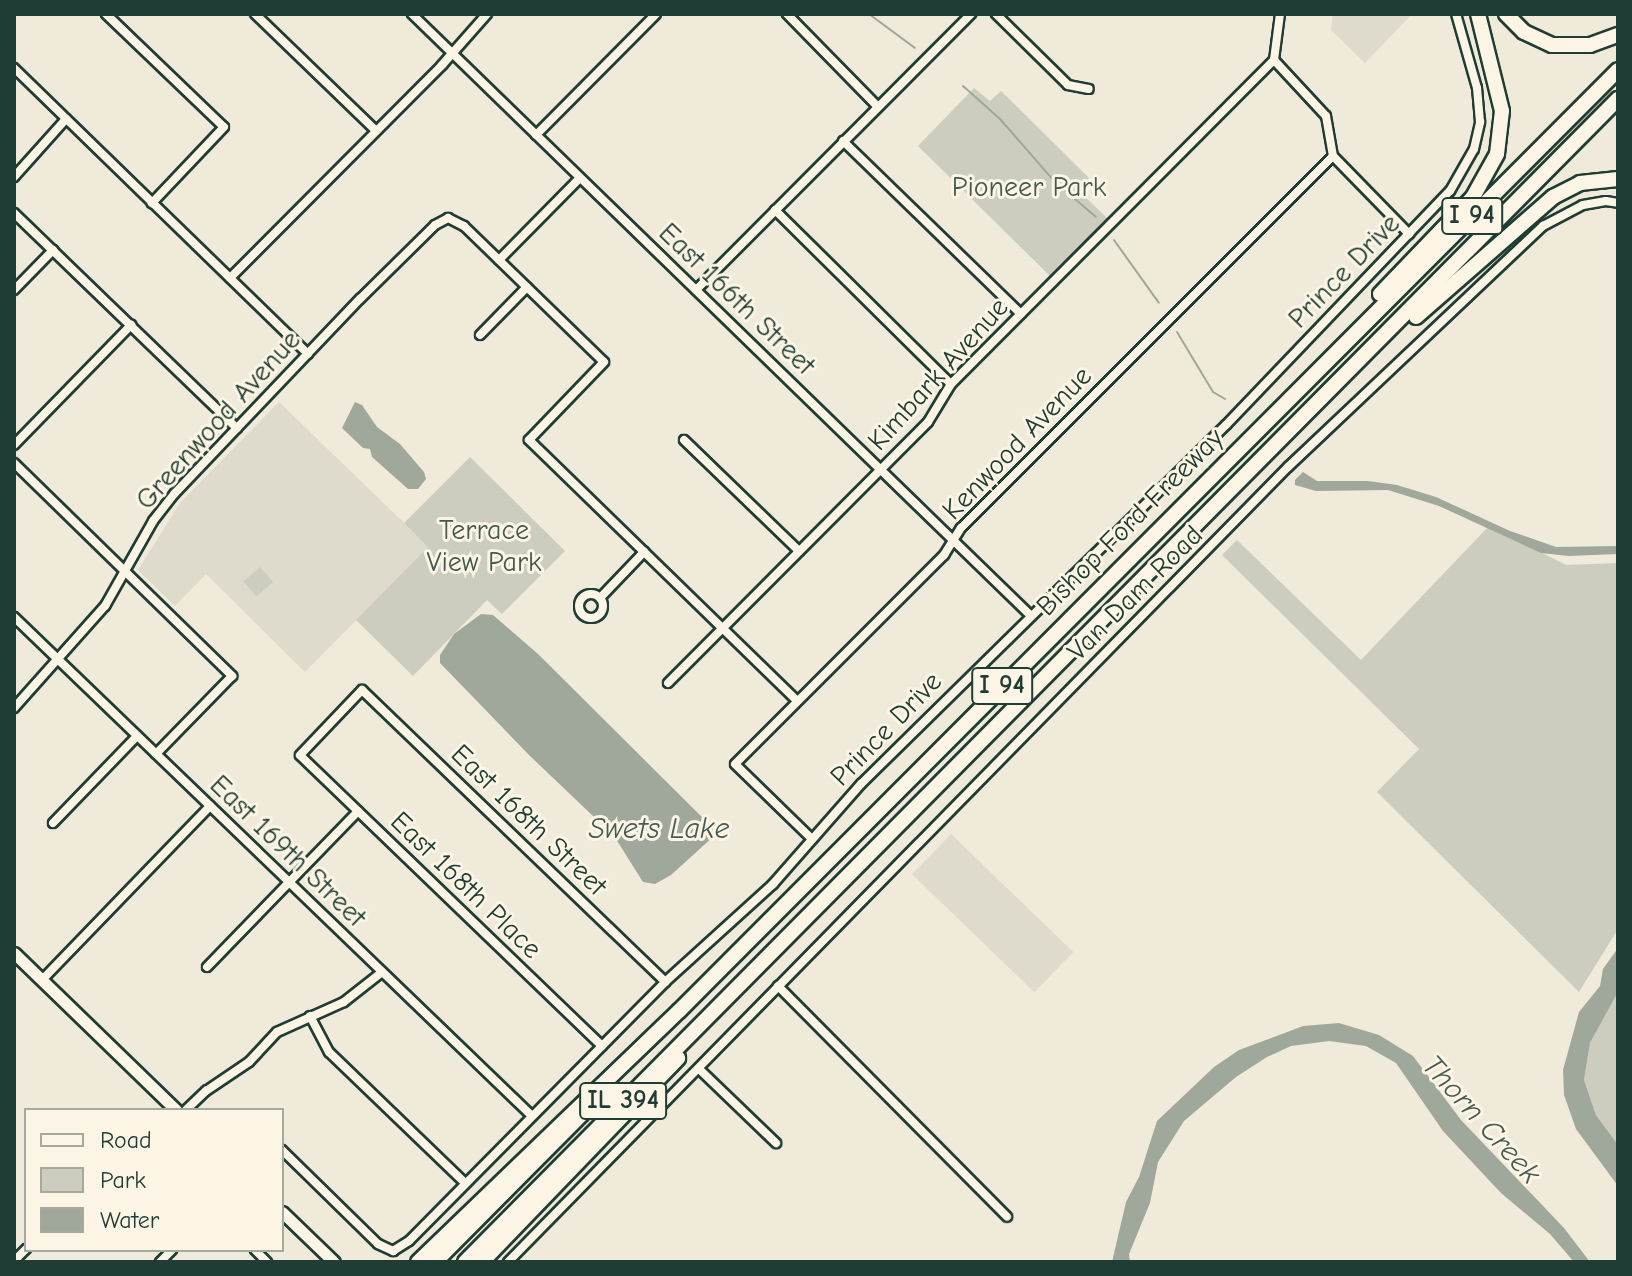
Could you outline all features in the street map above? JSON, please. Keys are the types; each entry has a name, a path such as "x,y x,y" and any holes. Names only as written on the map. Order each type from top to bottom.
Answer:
{"highway":[{"path":"1325,362 1375,300 1473,197 1489,172 1500,141 1502,111 1478,14"},
{"path":"1506,14 1524,32 1552,45 1590,45 1618,35"},
{"name":"Bishop Ford Freeway","path":"679,1011 1618,70"},
{"name":"Bishop Ford Freeway","path":"782,942 1618,99"},
{"path":"1311,410 1358,374 1452,283 1553,197 1580,183 1618,179"},
{"name":"IL 394","path":"465,1262 782,942"},
{"name":"I 94","path":"482,1262 754,980 782,942"},
{"name":"IL 394","path":"418,1262 626,1058 679,1011"},
{"name":"I 94","path":"435,1262 631,1065 679,1011"}],"street":[{"path":"106,14 224,127 152,203"},
{"path":"255,14 376,131"},
{"name":"East 166th Street","path":"412,14 1030,615"},
{"path":"230,278 487,14"},
{"path":"536,135 656,14"},
{"path":"787,14 878,107"},
{"path":"696,290 971,14"},
{"path":"996,14 1068,85 1089,89"},
{"path":"1280,14 1274,60 1326,116 1333,156 1409,234"},
{"name":"Prince Drive","path":"284,1152 370,1237 388,1250 403,1246 665,982 773,884 812,839 1030,615 1226,425 1456,183 1478,136 1477,88 1456,14"},
{"name":"Kimbark Avenue","path":"668,683 928,422 951,384 1274,60"},
{"path":"14,68 308,354"},
{"path":"14,177 66,119"},
{"path":"843,141 1021,314"},
{"name":"Kenwood Avenue","path":"812,839 735,764 944,555 961,528 1333,156"},
{"path":"580,178 499,260 604,362 529,440 797,701"},
{"name":"Van Dam Road","path":"508,1262 1288,467 1543,226 1583,205 1606,201 1618,203"},
{"path":"775,210 951,384"},
{"path":"14,213 237,428"},
{"name":"Greenwood Avenue","path":"14,708 105,606 169,500 435,225 448,218 464,226 499,260"},
{"path":"14,290 53,250"},
{"path":"480,335 527,287"},
{"path":"14,445 131,325"},
{"path":"684,440 799,551"},
{"path":"14,463 232,676 156,754"},
{"path":"600,598 644,552"},
{"name":"East 169th Street","path":"14,617 532,1116"},
{"name":"East 168th Street","path":"300,755 362,690 665,982"},
{"path":"53,823 137,736"},
{"name":"East 168th Place","path":"300,755 602,1046"},
{"path":"42,980 210,806"},
{"path":"207,967 358,811"},
{"path":"14,953 169,1108"},
{"path":"188,1108 206,1091 249,1062 277,1032 354,997 382,972"},
{"path":"778,986 867,1074 883,1097 1007,1217"},
{"path":"310,1016 329,1052 465,1183"},
{"path":"699,1069 776,1143"},
{"path":"284,1214 334,1262"}],"shaded area":[{"path":"1333,14 1412,14 1365,63 1331,30"},
{"path":"279,402 429,547 305,672 206,574 175,606 138,570 180,503"},
{"path":"951,834 1073,952 1034,992 912,874"}],"green space":[{"name":"Pioneer Park","path":"974,88 990,101 1001,91 1089,178 1078,190 1108,219 1051,277 918,146"},
{"name":"Terrace View Park","path":"470,457 565,551 502,614 487,600 413,676 356,620 428,547 404,523"},
{"path":"1489,526 1566,565 1618,563 1618,929 1579,992 1377,792 1419,749 1222,555 1237,540 1361,660"},
{"path":"260,567 273,582 257,597 243,581"},
{"path":"1618,992 1618,1145 1596,1115 1584,1080 1590,1043"}],"water":[{"path":"355,402 362,405 377,427 400,444 424,472 426,479 418,489 408,489 372,457 370,449 363,448 342,428"},
{"path":"1303,472 1317,481 1368,481 1397,485 1436,497 1510,531 1556,547 1618,546 1618,554 1569,556 1541,553 1439,506 1388,490 1316,491 1295,485 1295,480"},
{"name":"Swets Lake","path":"481,614 493,615 538,654 713,828 714,836 671,875 655,884 643,882 614,836 529,755 440,663 440,655 454,634"},
{"path":"1618,948 1618,992 1590,1043 1584,1080 1596,1115 1618,1145 1618,1186 1576,1129 1564,1095 1563,1070 1579,1012 1600,986 1603,969"},
{"path":"1339,1023 1379,1035 1413,1056 1461,1120 1564,1228 1590,1262 1574,1262 1550,1234 1501,1193 1443,1131 1396,1063 1366,1046 1329,1041 1291,1046 1267,1057 1236,1077 1184,1121 1158,1162 1150,1203 1129,1254 1130,1262 1112,1262 1126,1202 1139,1177 1157,1121 1214,1067 1239,1050 1303,1026"}],"waterway":[{"path":"869,14 915,48"},
{"path":"963,86 1000,119 1054,181 1096,217"},
{"path":"1114,240 1159,303"},
{"path":"1177,332 1213,392 1225,399"}],"water label":[{"name":"Thorn Creek","path":"1481,1120"}]}
